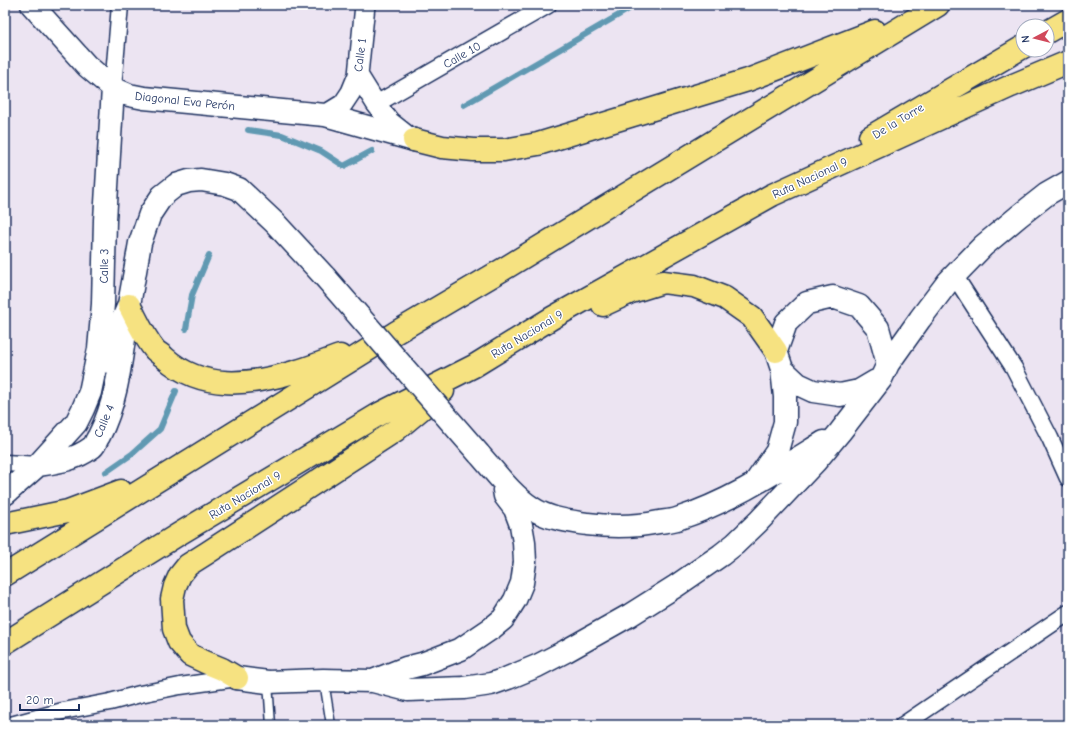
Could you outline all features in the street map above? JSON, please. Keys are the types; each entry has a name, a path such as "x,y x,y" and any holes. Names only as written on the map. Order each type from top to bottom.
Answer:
{"highway":[{"path":"414,140 442,147 474,150 504,150 538,144 748,80 937,6"},
{"path":"5,575 395,333 937,6"},
{"path":"1055,27 1068,20"},
{"name":"De la Torre","path":"772,195 1015,52"},
{"name":"Ruta Nacional 9","path":"5,644 179,534 381,413 474,366 552,318 772,195 1068,62"},
{"path":"552,318 586,314 631,292 663,282 694,286 725,298 752,317 779,360"},
{"path":"129,305 143,332 155,350 172,364 187,374 211,381 229,383 250,382 295,372 348,353 395,333"},
{"path":"237,678 222,669 190,655 179,642 174,629 172,599 175,586 180,575 188,565 396,430 474,366"},
{"path":"5,524 68,511 169,473"}],"main road":[{"name":"Diagonal Eva Perón","path":"32,5 87,66 113,88 129,95 144,98 325,115 414,140"},
{"name":"Calle 3","path":"5,494 38,465 76,423 90,392 99,349 103,304 105,220 113,88"},
{"path":"83,409 129,305 140,243 150,214 162,196 176,186 189,181 201,180 225,184 239,189 275,223 325,277 503,481 522,500 533,509 543,514 560,520 602,526 640,526 676,519 722,501 754,485 840,432"},
{"path":"237,678 268,682 324,680 373,681 408,690 464,688 491,684 538,666 630,615 721,555 758,522 816,462 840,432 884,372 920,319 954,275 983,246 1019,216 1047,194 1068,182"},
{"path":"754,485 777,451 785,422 779,360 786,323 807,303 833,297 859,306 878,328 884,372"},
{"name":"Calle 4","path":"38,465 68,460 80,455 92,447 101,431 114,398 129,305"},
{"path":"779,360 798,384 813,391 840,395 859,391 884,372"},
{"path":"373,681 461,649 503,619 515,600 522,583 525,562 521,525 515,510 505,496 503,481"}],"street":[{"name":"Calle 3","path":"113,88 120,5"},
{"name":"Calle 1","path":"325,115 344,104 358,76 365,5"},
{"name":"Calle 10","path":"376,104 548,5"},
{"path":"358,76 376,104 390,122 414,140"},
{"path":"954,275 1014,368 1050,438 1068,478"},
{"name":"Calle 4","path":"5,463 38,465"},
{"path":"903,725 1068,613"},
{"path":"11,725 63,711 110,702 140,694 180,686 237,678"}],"lane":[{"path":"324,680 331,725"},
{"path":"268,682 271,725"}],"waterway":[{"path":"464,105 636,5"},
{"path":"248,130 282,135 321,151 344,166 372,151"},
{"path":"186,329 192,295 209,255"},
{"path":"106,472 132,454 160,429 176,391"}]}
